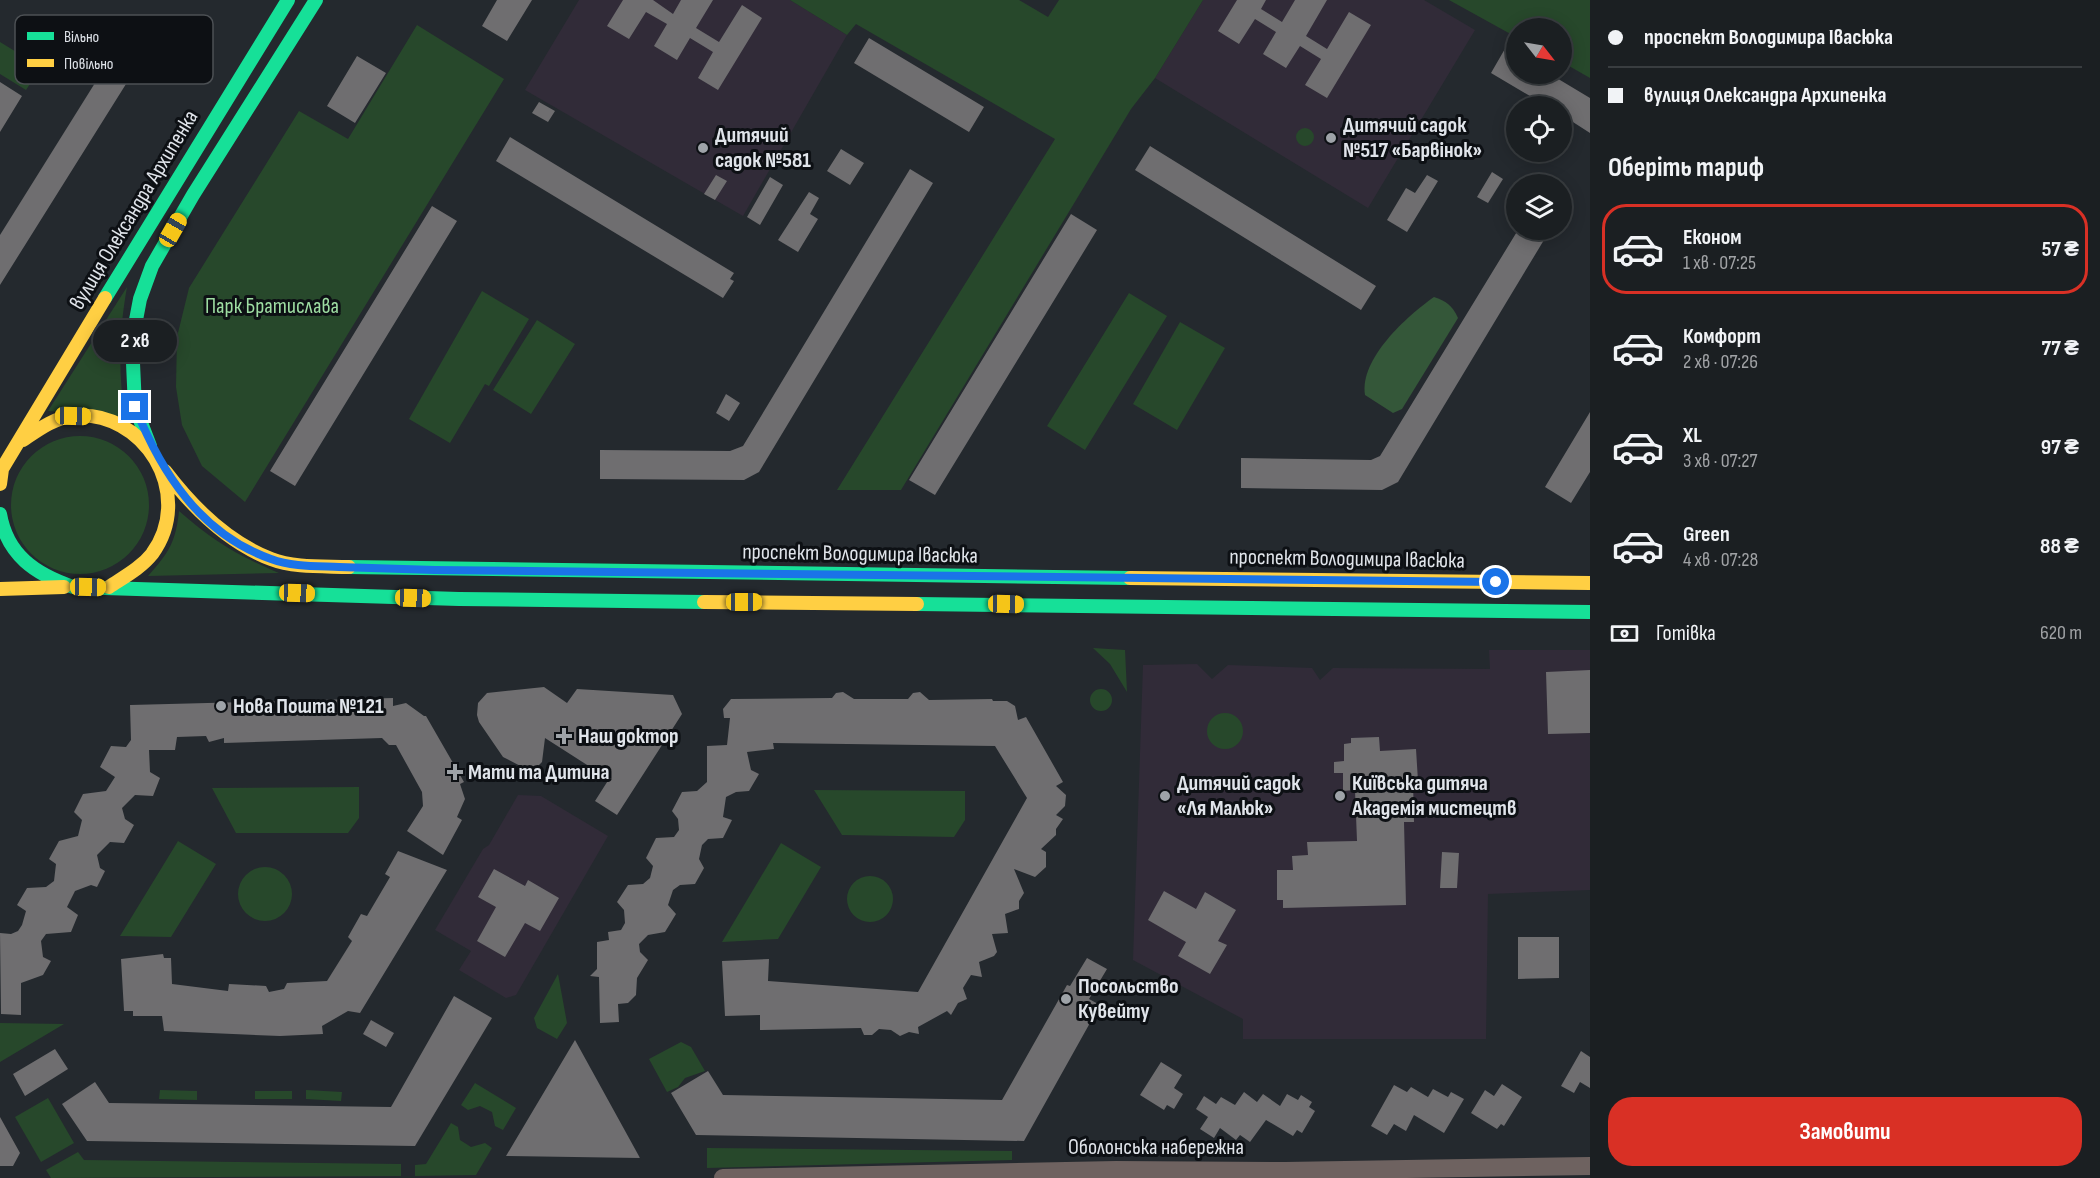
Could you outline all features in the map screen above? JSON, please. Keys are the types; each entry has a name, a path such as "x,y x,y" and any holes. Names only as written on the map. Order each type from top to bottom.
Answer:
{"main road":[{"name":"вулиця Олександра Архипенка","path":"1,475 174,183 288,0"},
{"name":"вулиця Олександра Архипенка","path":"150,446 135,407 132,340 140,299 152,266 193,195 316,0"},
{"path":"18,443 47,424 73,416 100,417 125,426 150,446"},
{"name":"проспект Володимира Івасюка","path":"150,446 186,499 214,525 271,559 302,565 435,570 1590,583"},
{"path":"109,587 136,570 155,550 166,526 170,498 165,471"},
{"path":"0,514 10,545 26,565 47,579 73,587"},
{"path":"1084,605 1086,577"},
{"path":"0,590 109,587 459,599 1590,612"}],"street":[{"name":"Оболонська набережна","path":"723,1178 1116,1170 1285,1171 1590,1166"}],"shaded area":[{"name":"Дитячий садок №581","path":"579,0 790,0 847,35 743,216 525,90"},
{"name":"Дитячий садок №517 «Барвінок»","path":"1203,0 1424,0 1475,30 1368,208 1155,78"},
{"name":"Київська дитяча Академія мистецтв","path":"1489,650 1590,650 1590,890 1488,894 1486,1039 1243,1039 1243,1019 1133,960 1143,665 1197,664 1212,679 1228,665 1312,668 1320,680 1333,668 1490,669"},
{"path":"518,795 541,796 608,836 516,995 506,998 459,970 471,951 435,930"}],"green space":[{"path":"790,0 1019,0 1048,17 1059,0 1203,0 1155,78 1131,109 901,490 837,490 1055,139 856,24 847,35"},
{"path":"1449,0 1590,0 1590,78 1572,68 1572,18 1506,18 1506,31"},
{"name":"Парк Братислава","path":"417,25 504,79 245,502 202,466 182,425 176,387 177,337 189,288 299,111 348,139"},
{"path":"0,42 15,51 15,83 0,74"},
{"path":"16,84 30,84 26,90"},
{"path":"1305,128 1313,133 1314,137 1309,145 1305,146 1297,141 1296,137 1301,129"},
{"path":"127,287 120,352 125,417 48,411"},
{"path":"482,291 529,319 489,386 485,384 450,443 409,419"},
{"path":"1129,293 1167,316 1085,450 1047,426"},
{"path":"1434,297 1448,304 1458,318 1402,409 1393,413 1365,395 1365,381 1369,367 1377,353 1399,327"},
{"path":"537,320 575,344 531,414 493,390"},
{"path":"1180,322 1225,348 1177,430 1133,404"},
{"path":"80,436 106,442 118,448 128,457 137,467 143,479 149,505 143,531 137,543 128,553 118,562 106,568 80,574 54,568 42,562 32,553 23,543 17,531 11,505 17,479 23,467 32,457 42,448 54,442"},
{"path":"179,511 226,546 279,573 148,576 170,546 176,531"},
{"path":"1093,648 1125,650 1127,692 1110,664"},
{"path":"1101,689 1109,692 1112,700 1109,708 1101,711 1093,708 1090,700 1093,692"},
{"path":"1225,713 1238,718 1243,731 1238,744 1225,749 1212,744 1207,731 1212,718"},
{"path":"359,787 359,818 348,833 236,833 212,788"},
{"path":"814,790 965,791 965,820 954,837 842,835"},
{"path":"178,841 216,864 171,937 120,936"},
{"path":"781,843 821,867 778,939 722,942"},
{"path":"265,867 275,869 284,875 290,884 292,894 290,904 284,913 275,919 265,921 255,919 246,913 240,904 238,894 240,884 246,875 255,869"},
{"path":"870,876 886,883 893,899 886,915 870,922 854,915 847,899 854,883"},
{"path":"558,974 567,1023 557,1039 537,1028 534,1018"},
{"path":"0,1023 64,1024 0,1062"},
{"path":"681,1042 691,1047 705,1071 685,1078 678,1087 667,1092 649,1059"},
{"path":"475,1083 516,1108 503,1130 495,1126 492,1112 480,1106 468,1110 461,1105"},
{"path":"160,1090 197,1091 197,1100 159,1099"},
{"path":"306,1090 342,1092 341,1101 306,1099"},
{"path":"255,1091 292,1091 292,1099 255,1099"},
{"path":"48,1098 74,1143 41,1162 15,1117"},
{"path":"451,1123 458,1127 460,1140 471,1147 485,1143 492,1148 476,1175 415,1176 415,1165 426,1164"},
{"path":"707,1148 1012,1151 1012,1160 707,1168"},
{"path":"78,1152 84,1160 401,1164 401,1176 51,1178 46,1170"}],"building":[{"path":"497,0 532,0 507,41 482,26"},
{"path":"623,0 653,0 673,14 681,0 713,0 696,28 719,42 742,5 762,18 718,90 698,78 713,52 690,38 677,60 654,46 667,24 646,12 629,39 607,26"},
{"path":"1237,0 1266,0 1261,9 1282,22 1295,0 1327,0 1306,36 1327,49 1349,12 1371,25 1327,98 1305,85 1321,59 1300,46 1286,68 1263,54 1276,32 1255,19 1239,44 1218,31"},
{"path":"869,38 984,107 969,132 854,63"},
{"path":"1506,47 1506,82 1491,73"},
{"path":"357,56 386,73 355,123 327,106"},
{"path":"0,82 22,96 0,132"},
{"path":"94,84 126,84 0,285 0,235"},
{"path":"1510,84 1567,84 1590,98 1590,133 1572,121 1572,96 1530,96"},
{"path":"539,102 555,111 548,122 532,113"},
{"path":"510,137 734,273 730,279 734,281 723,298 496,161"},
{"path":"1150,146 1376,286 1361,310 1135,170"},
{"path":"841,149 864,163 850,185 827,171"},
{"path":"910,169 933,183 759,472 744,480 600,479 600,450 730,451 743,446"},
{"path":"1492,172 1503,179 1488,203 1477,197"},
{"path":"716,175 727,181 715,200 704,194"},
{"path":"1427,175 1438,181 1407,232 1387,220 1406,188 1415,193"},
{"path":"770,177 783,185 760,225 747,217"},
{"path":"809,192 819,198 810,214 818,219 798,252 778,240"},
{"path":"432,206 457,221 295,486 270,471"},
{"path":"1071,214 1097,230 935,495 909,480"},
{"path":"1512,240 1544,240 1398,482 1382,490 1241,488 1241,458 1371,460 1380,456"},
{"path":"726,394 740,403 729,421 716,413"},
{"path":"1590,412 1590,472 1571,503 1545,487"},
{"path":"1590,670 1590,733 1548,734 1546,672"},
{"path":"544,687 567,703 577,689 673,695 682,714 617,815 595,801 609,779 545,738 542,762 532,772 503,757 479,722 478,703 487,693"},
{"path":"843,692 854,699 908,699 913,693 920,692 929,700 992,699 993,701 1007,701 1015,706 1018,720 1026,717 1063,782 1056,786 1066,795 1065,806 1056,815 1063,819 1056,829 1056,835 1041,849 1046,852 1046,867 1035,877 1014,869 1024,893 1019,901 1019,909 1005,914 1008,933 992,934 997,952 994,956 979,962 982,977 971,975 963,988 967,999 958,1003 951,1015 947,1011 918,1027 919,1034 909,1032 900,1036 891,1030 879,1029 872,1035 864,1035 861,1028 760,1030 760,1015 725,1016 722,961 769,959 768,981 918,992 1027,798 995,746 773,743 774,749 747,752 751,770 759,774 749,791 736,792 726,797 723,817 732,820 723,838 708,839 702,845 699,859 704,868 695,884 680,885 673,890 668,905 676,914 665,932 648,935 639,944 640,952 648,960 637,978 636,995 628,1003 618,1004 619,1022 600,1023 599,977 590,976 597,969 597,942 609,940 608,932 621,930 625,923 624,910 617,902 628,885 643,884 650,878 653,866 646,858 656,838 674,837 679,830 678,819 672,811 682,792 697,791 707,782 707,746 727,745 730,718 724,718 723,709 731,699 832,698 836,693"},
{"path":"393,698 393,706 406,703 426,716 464,782 460,784 465,799 457,817 462,820 443,855 407,831 423,806 422,792 396,745 389,745 382,738 224,743 224,738 209,742 206,736 177,737 175,750 149,750 150,772 160,778 153,796 135,795 122,808 125,819 134,825 124,843 110,842 97,855 100,868 105,871 97,887 91,885 75,891 67,907 78,915 71,932 46,934 41,941 43,957 51,961 43,975 21,983 21,1015 1,1014 0,933 11,934 18,931 22,925 26,911 17,905 27,888 46,887 54,881 56,864 49,859 59,841 78,836 82,820 74,812 83,794 106,791 115,777 100,767 111,746 126,747 131,740 130,705"},
{"path":"1379,737 1380,751 1416,749 1418,781 1413,781 1414,822 1404,822 1406,905 1283,908 1283,900 1277,900 1277,870 1293,870 1292,856 1308,855 1307,842 1357,841 1355,790 1343,791 1343,773 1334,773 1334,762 1344,761 1344,744 1351,743 1351,738"},
{"path":"398,851 447,870 360,1013 348,1011 322,1026 323,1034 280,1036 164,1031 162,1016 133,1016 133,1011 124,1011 121,959 163,954 164,958 171,958 172,984 228,991 229,984 266,986 269,992 284,989 287,983 327,981 352,941 348,937 361,914 367,916 390,877 385,874"},
{"path":"1442,852 1459,853 1457,888 1440,888"},
{"path":"494,869 525,886 528,880 559,898 540,931 525,923 505,957 477,941 496,907 478,897"},
{"path":"1164,891 1196,909 1205,892 1236,910 1218,941 1227,945 1210,974 1178,956 1186,942 1148,920"},
{"path":"1518,937 1559,937 1559,978 1518,979"},
{"path":"1087,958 1107,969 1089,999 1100,1005 1024,1141 696,1135 671,1093 708,1071 723,1095 1002,1100 1067,985 1070,986"},
{"path":"454,996 492,1018 415,1146 87,1141 62,1104 95,1082 109,1103 391,1107"},
{"path":"371,1020 394,1033 386,1047 363,1034"},
{"path":"575,1040 640,1158 506,1156"},
{"path":"55,1049 68,1069 25,1096 13,1074"},
{"path":"1581,1051 1590,1057 1590,1088 1580,1082 1574,1093 1561,1086"},
{"path":"1161,1062 1182,1075 1174,1088 1183,1094 1174,1109 1167,1105 1164,1110 1140,1095"},
{"path":"1502,1084 1522,1097 1504,1126 1501,1124 1497,1129 1471,1113 1485,1090 1494,1096"},
{"path":"1394,1085 1407,1092 1411,1087 1428,1097 1433,1089 1448,1097 1451,1092 1464,1099 1444,1133 1414,1115 1406,1131 1394,1124 1387,1135 1371,1126"},
{"path":"1244,1092 1257,1102 1263,1094 1280,1106 1287,1094 1298,1100 1301,1095 1312,1102 1309,1107 1315,1111 1302,1133 1297,1130 1293,1136 1266,1120 1250,1142 1240,1135 1236,1140 1220,1128 1214,1138 1200,1129 1208,1117 1196,1109 1204,1096 1216,1104 1221,1097 1235,1105"},
{"path":"0,1117 20,1153 13,1166 0,1166"}],"traffic: fast":[{"path":"105,298 288,0"},
{"path":"150,446 135,407 132,341 140,299 152,266 193,195 316,0"},
{"path":"0,514 9,541 16,552 35,569 73,587 459,599 704,602"},
{"path":"349,567 1130,578"},
{"path":"917,604 1590,612"}],"traffic: slow":[{"path":"0,484 2,469 105,298"},
{"path":"23,440 46,425 65,417 98,417 121,426 141,440 156,460 165,482 168,506 164,531 148,559 109,587"},
{"path":"165,471 199,511 226,533 255,552 289,564 349,567"},
{"path":"1130,578 1590,583"},
{"path":"0,589 64,587"},
{"path":"704,602 917,604"}],"place":[{"name":"Дитячий садок №517 «Барвінок»","path":"1331,138"},
{"name":"Дитячий садок №581","path":"703,148"},
{"name":"Нова Пошта №121","path":"221,706"},
{"name":"Наш доктор","path":"564,736"},
{"name":"Мати та Дитина","path":"455,772"},
{"name":"Дитячий садок «Ля Малюк»","path":"1165,796"},
{"name":"Київська дитяча Академія мистецтв","path":"1340,796"},
{"name":"Посольство Кувейту","path":"1066,999"}],"route":[{"path":"135,407 150,446 165,471 186,499 210,522 271,559 302,565 435,570 1496,582"}]}
